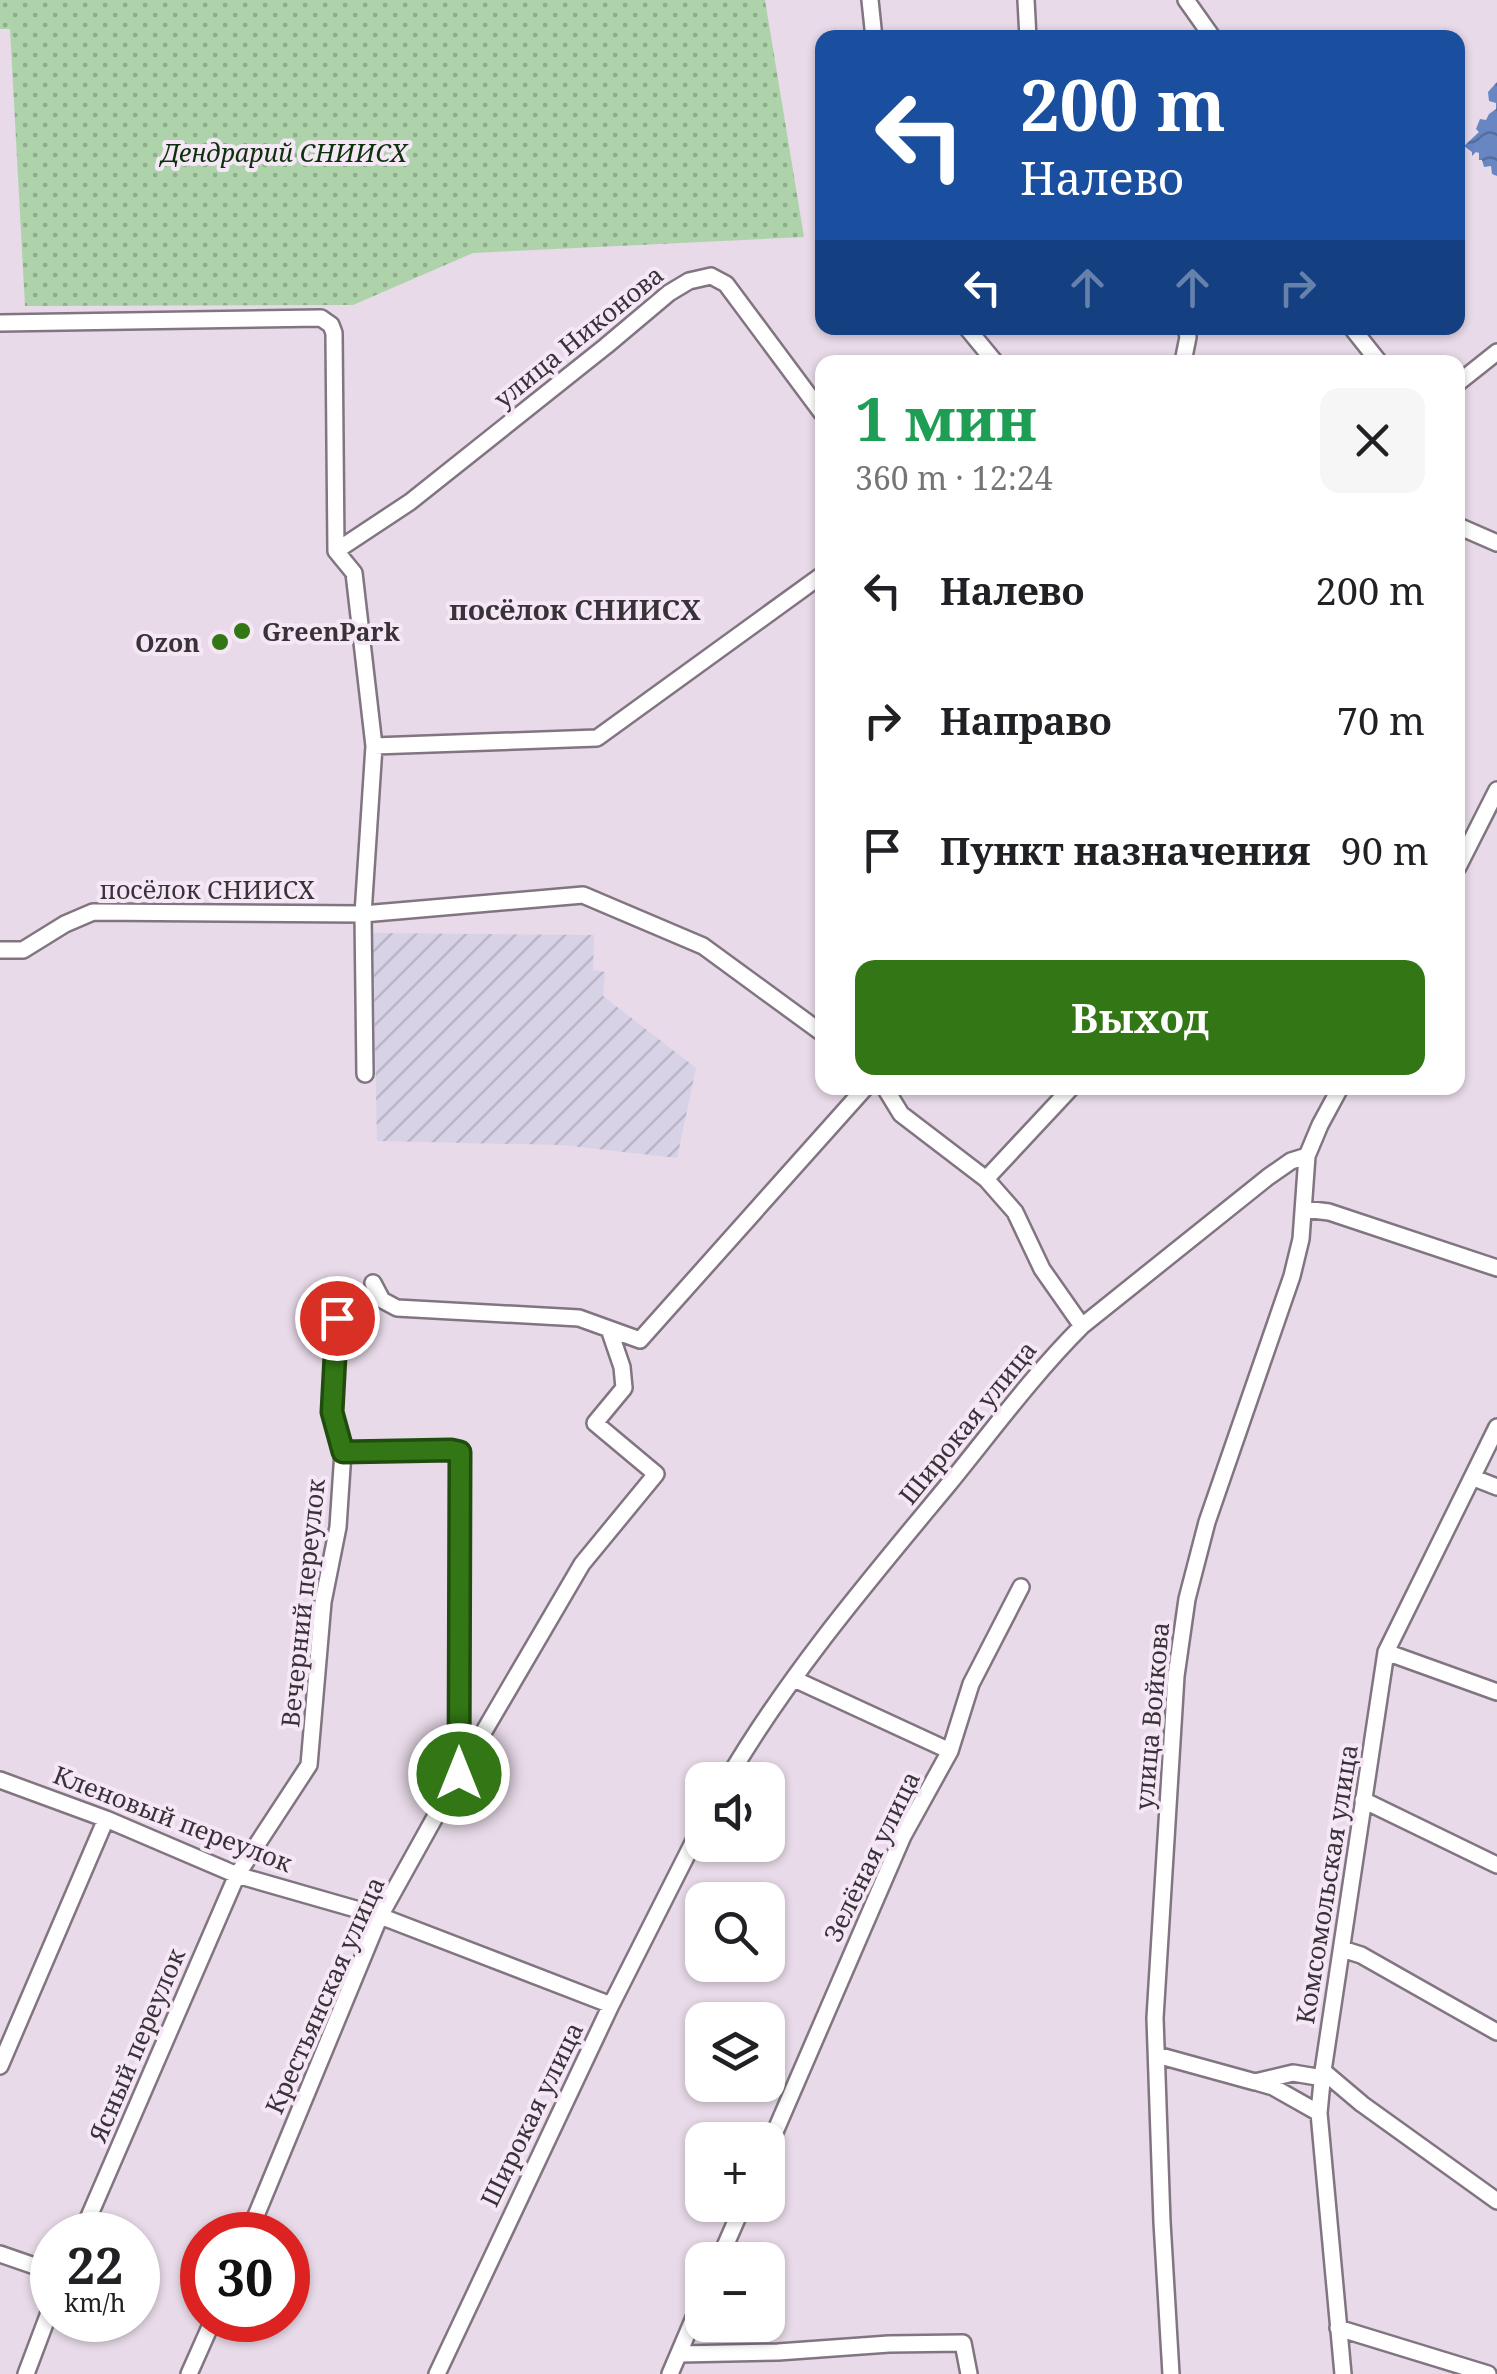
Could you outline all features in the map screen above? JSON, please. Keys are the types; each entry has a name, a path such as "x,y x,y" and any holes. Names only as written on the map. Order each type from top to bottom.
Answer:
{"street":[{"path":"870,0 873,30"},
{"path":"1026,0 1028,30"},
{"path":"1186,0 1207,30"},
{"name":"улица Никонова","path":"336,551 410,502 689,280 711,276 726,284 815,404"},
{"path":"0,323 320,318 331,325 336,551 354,574 374,746 363,914 365,1074"},
{"path":"974,335 989,355"},
{"path":"1358,335 1374,355"},
{"path":"1465,377 1497,352"},
{"path":"1465,529 1497,543"},
{"path":"374,746 597,738 815,580"},
{"path":"1465,853 1497,790"},
{"name":"посёлок СНИИСХ","path":"0,950 23,950 93,912 363,914 583,895 703,946 815,1028"},
{"path":"622,1366 640,1340 859,1095"},
{"path":"889,1095 901,1114 986,1179 1015,1212 1042,1269 1082,1326"},
{"path":"986,1179 1064,1095"},
{"name":"улица Войкова","path":"1171,2374 1154,2018 1176,1676 1187,1599 1207,1522 1292,1276 1301,1239 1307,1156 1336,1095"},
{"name":"Широкая улица","path":"738,1762 794,1678 875,1573 1026,1387 1082,1326 1268,1176 1307,1156"},
{"path":"1304,1210 1329,1212 1497,1268"},
{"path":"373,1283 382,1300 396,1308 579,1318 640,1340"},
{"name":"Вечерний переулок","path":"237,1874 309,1765 323,1602 338,1527 343,1452 332,1412 337,1318"},
{"path":"609,1329 622,1366"},
{"name":"Крестьянская улица","path":"258,2212 380,1916 582,1564 656,1474 596,1423 624,1388 622,1366"},
{"name":"Комсомольская улица","path":"1342,2374 1320,2109 1386,1652 1497,1428"},
{"path":"343,1452 460,1452 459,1774"},
{"path":"1474,1478 1497,1487"},
{"name":"Зелёная улица","path":"779,2122 903,1836 950,1752 971,1684 1021,1586"},
{"path":"1386,1652 1497,1692"},
{"path":"794,1678 950,1752"},
{"name":"Кленовый переулок","path":"0,1780 237,1874 380,1916 611,2004"},
{"path":"1364,1800 1497,1866"},
{"path":"0,2066 106,1820"},
{"name":"Широкая улица","path":"436,2374 611,2004 685,1858"},
{"name":"Ясный переулок","path":"92,2212 237,1874"},
{"path":"1342,1949 1360,1954 1497,2032"},
{"path":"1157,2056 1273,2086 1320,2109 1330,2096 1349,2094"},
{"path":"1255,2082 1294,2073 1323,2074 1497,2202"},
{"path":"0,2254 30,2264"},
{"path":"1338,2328 1488,2374"},
{"path":"26,2374 38,2342"},
{"path":"189,2374 203,2342"},
{"path":"670,2374 685,2342"},
{"path":"680,2354 963,2343 969,2368"}],"shaded area":[{"path":"373,933 594,935 593,970 605,972 603,996 696,1068 677,1158 562,1145 377,1141"}],"green space":[{"name":"Дендрарий СНИИСХ","path":"0,0 765,0 804,237 473,253 353,305 25,306 10,29 0,29"}],"water":[{"path":"1497,82 1497,176 1492,174 1491,166 1484,167 1479,153 1472,156 1465,147 1479,132 1476,129 1480,119 1486,120 1496,109 1488,92"}],"place":[{"name":"GreenPark","path":"242,631"},
{"name":"Ozon","path":"220,642"}],"district":[{"name":"посёлок СНИИСХ","path":"575,609"}],"route":[{"path":"337,1318 332,1412 343,1452 460,1452 459,1774"}]}
